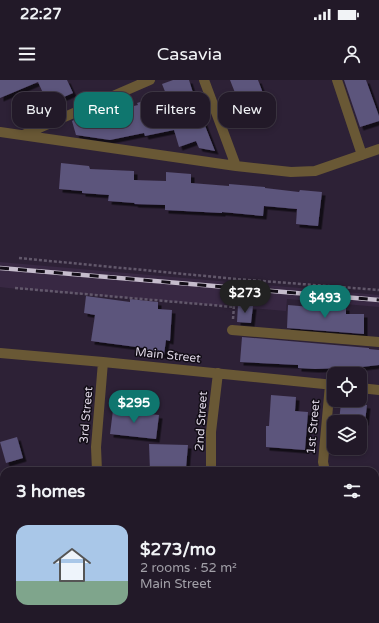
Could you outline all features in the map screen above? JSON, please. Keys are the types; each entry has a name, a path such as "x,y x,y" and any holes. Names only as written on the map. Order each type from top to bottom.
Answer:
{"street":[{"path":"23,135 150,80"},
{"path":"204,80 236,166"},
{"path":"337,80 362,155"},
{"path":"0,132 236,166 291,172 315,171 379,149"},
{"path":"232,330 379,342"},
{"name":"Main Street","path":"0,353 327,384"},
{"name":"3rd Street","path":"97,467 96,447 103,362"},
{"name":"2nd Street","path":"211,467 211,432 218,373"},
{"path":"367,389 379,390"},
{"name":"1st Street","path":"324,467 323,462 329,407"}],"path":[{"path":"19,258 236,279 379,290"},
{"path":"232,330 236,279"},
{"path":"15,288 234,307"}],"shaded area":[{"path":"0,262 379,295 379,307 287,299 286,311 8,288 0,287"}],"building":[{"path":"0,80 67,80 73,93 66,96 66,92 43,92 38,82 0,98"},
{"path":"173,80 189,80 193,92 165,92 162,84"},
{"path":"230,80 258,80 263,92 235,92"},
{"path":"344,80 366,80 379,116 379,121 360,127"},
{"path":"141,102 141,128 206,128 215,151 199,148 196,141 179,147 174,130 145,136 144,133 110,140 76,135 74,128 133,128 133,106 138,105 137,103"},
{"path":"61,163 89,166 90,169 134,171 134,180 166,181 166,172 191,174 191,183 229,186 229,184 299,192 300,190 322,192 318,226 296,224 297,209 264,206 263,216 222,212 165,210 165,205 108,201 109,195 82,193 82,191 59,189"},
{"path":"86,296 130,302 130,299 158,302 158,309 172,310 170,341 166,340 164,355 143,354 144,348 91,341 95,315 84,313"},
{"path":"238,305 253,306 251,323 237,322"},
{"path":"288,305 311,307 311,305 346,307 346,314 364,314 364,334 287,328"},
{"path":"242,337 379,350 379,365 362,367 327,367 327,369 315,369 298,368 298,365 240,362"},
{"path":"271,395 296,397 295,411 308,412 305,450 266,447 266,426 269,426"},
{"path":"340,407 367,407 366,415 340,415"},
{"path":"113,410 159,415 156,439 110,434"},
{"path":"17,437 23,458 6,463 0,442"},
{"path":"149,444 188,445 186,467 150,467"}],"railway":[{"path":"0,268 379,300"}]}
